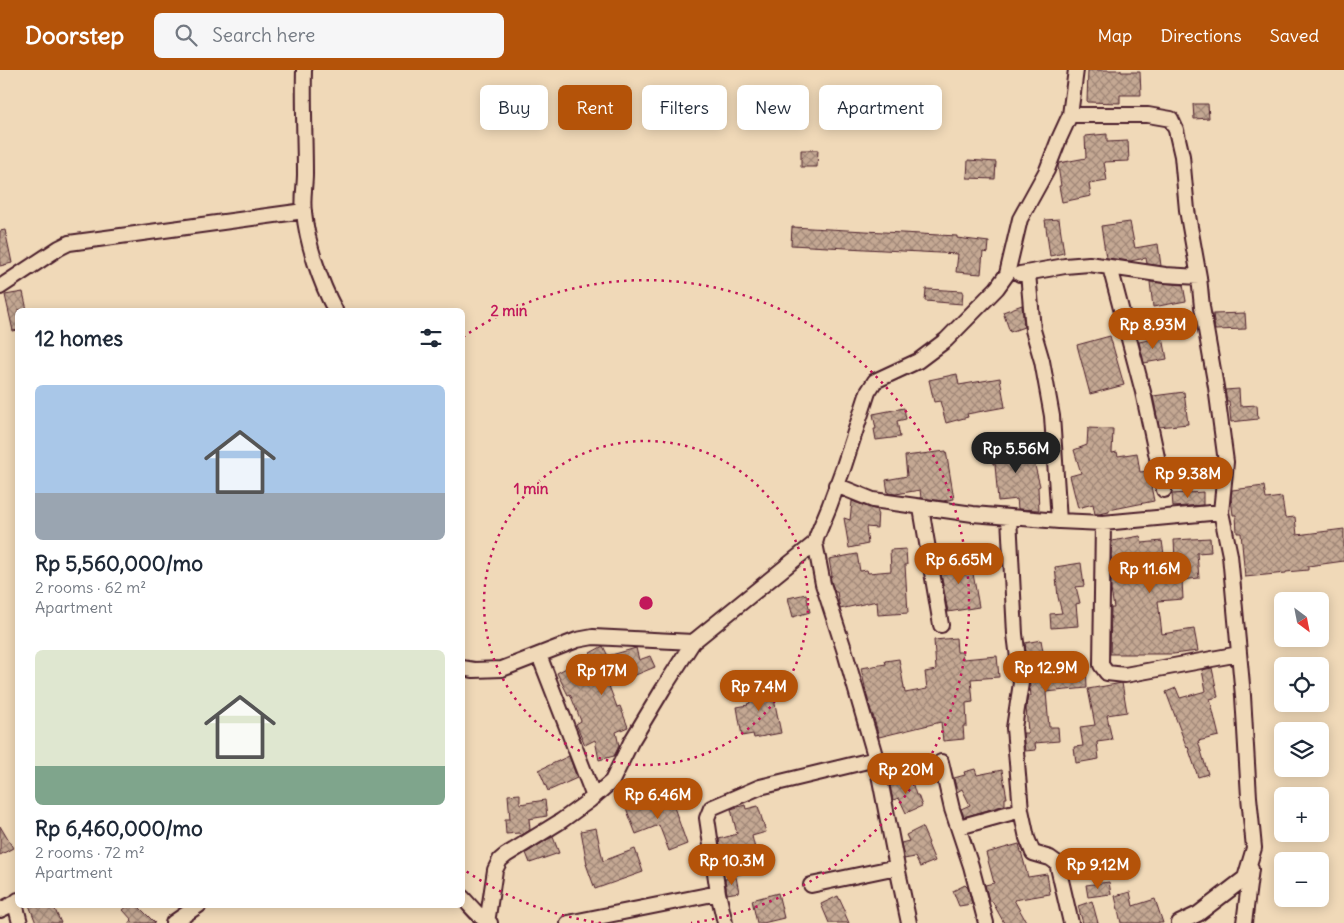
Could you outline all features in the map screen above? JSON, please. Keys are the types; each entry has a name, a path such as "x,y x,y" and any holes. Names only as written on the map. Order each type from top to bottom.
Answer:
{"street":[{"path":"304,70 304,211 320,277 334,308"},
{"path":"909,923 876,759 823,584 815,543 844,466 868,392 875,381 918,362 946,340 997,288 1007,274 1020,219 1047,170 1070,115 1076,70"},
{"path":"1070,115 1148,115 1171,119 1176,130 1182,156 1187,210 1199,277 1226,462 1222,512 1230,555 1254,848 1244,923"},
{"path":"0,287 69,242 304,211"},
{"path":"1007,274 1028,273 1065,266 1089,264 1165,275 1199,277"},
{"path":"1110,267 1142,392 1164,490"},
{"path":"1028,273 1033,330 1042,360 1052,416 1059,521"},
{"path":"836,485 873,500 921,508 1059,521 1103,524 1222,512"},
{"path":"921,508 941,624"},
{"path":"1008,517 1015,634 1021,683 1014,728 1021,810 1027,838 1033,853 1050,858 1057,863 1071,923"},
{"path":"1103,524 1101,665 1107,673 1125,676 1239,654"},
{"path":"488,923 496,870 500,860 561,821 594,797 614,778 631,742 693,642 815,543"},
{"path":"465,668 499,669 578,640 593,638 693,642"},
{"path":"539,655 594,797"},
{"path":"725,923 718,893 707,818 710,808 760,787 876,759"},
{"path":"941,762 952,809 959,827 986,923"},
{"path":"959,827 1021,810"},
{"path":"1179,923 1198,914 1245,878 1254,848"},
{"path":"811,885 897,867"},
{"path":"568,923 718,893"},
{"path":"465,900 488,923"},
{"path":"0,910 15,902"},
{"path":"17,908 20,923"},
{"path":"173,923 196,908"}],"building":[{"path":"1088,70 1140,72 1141,95 1120,95 1120,103 1087,102"},
{"path":"1193,104 1208,104 1209,118 1194,119"},
{"path":"1107,134 1107,142 1128,141 1129,161 1104,162 1107,181 1089,184 1091,196 1062,202 1059,186 1061,186 1059,163 1086,158 1085,136"},
{"path":"801,150 818,150 817,167 801,167"},
{"path":"968,160 996,162 995,179 967,178"},
{"path":"1059,219 1064,253 1050,256 1045,220"},
{"path":"1130,222 1135,248 1158,244 1161,266 1147,264 1146,258 1130,261 1106,258 1101,226"},
{"path":"792,227 957,236 957,238 989,242 988,253 983,252 981,274 956,272 958,254 791,245"},
{"path":"5,230 12,263 0,266 0,231"},
{"path":"1150,282 1183,285 1186,301 1153,307"},
{"path":"926,289 963,291 962,304 925,301"},
{"path":"23,292 27,308 15,308 15,331 13,331 5,295"},
{"path":"1022,305 1024,327 1010,332 1003,312"},
{"path":"1245,313 1246,329 1215,330 1213,314"},
{"path":"1110,336 1124,385 1090,394 1077,345"},
{"path":"1163,337 1167,359 1144,363 1139,342"},
{"path":"957,374 959,385 1000,378 1005,407 967,414 968,417 946,423 940,401 934,402 929,380"},
{"path":"1239,389 1240,406 1257,405 1258,419 1231,422 1229,401 1227,401 1225,390"},
{"path":"1184,392 1188,424 1159,427 1153,396"},
{"path":"904,408 906,419 897,421 900,437 876,440 873,414"},
{"path":"1088,428 1113,429 1112,453 1117,452 1118,456 1137,453 1140,472 1148,471 1154,501 1109,510 1109,512 1099,514 1095,514 1093,504 1078,508 1070,476 1081,473 1074,450 1087,445"},
{"path":"1030,440 1040,486 1038,487 1039,510 1018,509 1017,499 998,501 995,464 993,464 991,443 1013,441 1013,444"},
{"path":"946,451 954,499 943,501 921,498 920,490 896,494 888,493 886,480 907,476 905,456"},
{"path":"1264,486 1266,499 1282,497 1285,518 1295,517 1297,535 1344,529 1344,561 1308,566 1308,570 1245,577 1241,533 1237,533 1236,515 1233,515 1232,490"},
{"path":"1203,492 1203,505 1173,507 1172,494"},
{"path":"852,501 878,510 877,528 866,527 868,544 849,548 844,518 850,520"},
{"path":"1140,536 1142,543 1162,541 1165,561 1175,560 1174,540 1210,538 1211,552 1197,553 1199,578 1182,580 1183,599 1158,601 1162,634 1194,629 1198,651 1173,654 1110,654 1111,608 1114,608 1111,590 1111,570 1114,570 1111,556 1112,541"},
{"path":"906,549 908,613 878,615 877,601 840,609 837,592 835,592 831,582 830,577 832,576 829,559 857,554 860,571 867,570 868,573 891,571 890,550"},
{"path":"970,557 979,607 948,612 939,563"},
{"path":"1081,563 1084,586 1076,587 1080,603 1076,604 1078,626 1051,628 1050,614 1062,613 1058,597 1055,567"},
{"path":"806,594 810,612 793,617 788,598"},
{"path":"956,638 957,652 962,652 963,659 997,656 999,677 971,679 973,702 966,703 967,726 963,726 964,739 943,741 941,722 879,737 861,668 886,664 885,661 899,659 905,693 927,689 925,672 936,670 934,640"},
{"path":"1041,640 1046,668 1086,664 1087,688 1046,692 1049,727 1058,727 1059,741 1035,743 1036,750 1025,751 1023,733 1028,733 1026,707 1028,696 1031,696 1025,643"},
{"path":"603,646 608,656 636,648 639,660 650,656 655,667 609,686 617,707 620,706 628,727 616,732 619,746 614,756 599,760 595,740 585,745 576,724 581,721 570,694 568,695 557,673 570,666 571,669 593,659 590,653"},
{"path":"1212,668 1218,697 1210,699 1219,736 1198,741 1208,774 1198,777 1166,692 1176,688 1180,698 1206,691 1202,670"},
{"path":"767,680 771,699 774,699 781,733 754,738 753,734 742,736 737,707 750,703 746,684"},
{"path":"1122,683 1127,712 1107,715 1112,740 1097,742 1099,759 1076,763 1074,747 1083,746 1080,727 1095,725 1088,689"},
{"path":"569,756 577,778 548,791 539,770"},
{"path":"975,769 977,775 1002,770 1007,798 1005,798 1005,805 964,817 961,809 970,805 962,789 957,792 954,778 965,775 964,772"},
{"path":"911,779 922,806 906,813 899,798 893,800 890,786"},
{"path":"669,793 687,844 669,851 659,825 636,834 626,808"},
{"path":"520,794 520,804 545,800 547,816 529,819 530,830 520,836 519,833 506,834 505,819 510,819 508,795"},
{"path":"745,805 746,809 758,806 766,832 752,836 757,857 763,855 766,868 728,877 721,854 719,839 737,834 731,809"},
{"path":"0,826 13,848 0,855"},
{"path":"922,827 935,861 920,867 915,857 904,859 901,843 909,841 906,835"},
{"path":"596,828 603,861 635,849 643,872 595,889 586,864 581,831"},
{"path":"553,837 559,853 530,863 526,853"},
{"path":"1019,844 1028,877 1047,874 1050,894 1014,900 1027,923 1004,923 992,901 989,901 985,885 994,883 986,853"},
{"path":"736,877 739,892 727,894 725,879"},
{"path":"1109,882 1111,894 1088,897 1086,885"},
{"path":"965,885 968,888 972,904 959,906 953,891"},
{"path":"1130,892 1133,906 1155,899 1163,923 1121,923 1115,896"},
{"path":"778,893 784,918 757,923 752,900"},
{"path":"838,896 849,923 829,923 821,904"},
{"path":"1092,901 1098,923 1083,923 1078,906"},
{"path":"30,908 54,908 61,923 36,923"},
{"path":"125,908 140,908 155,923 129,923 132,920 123,910"}]}
